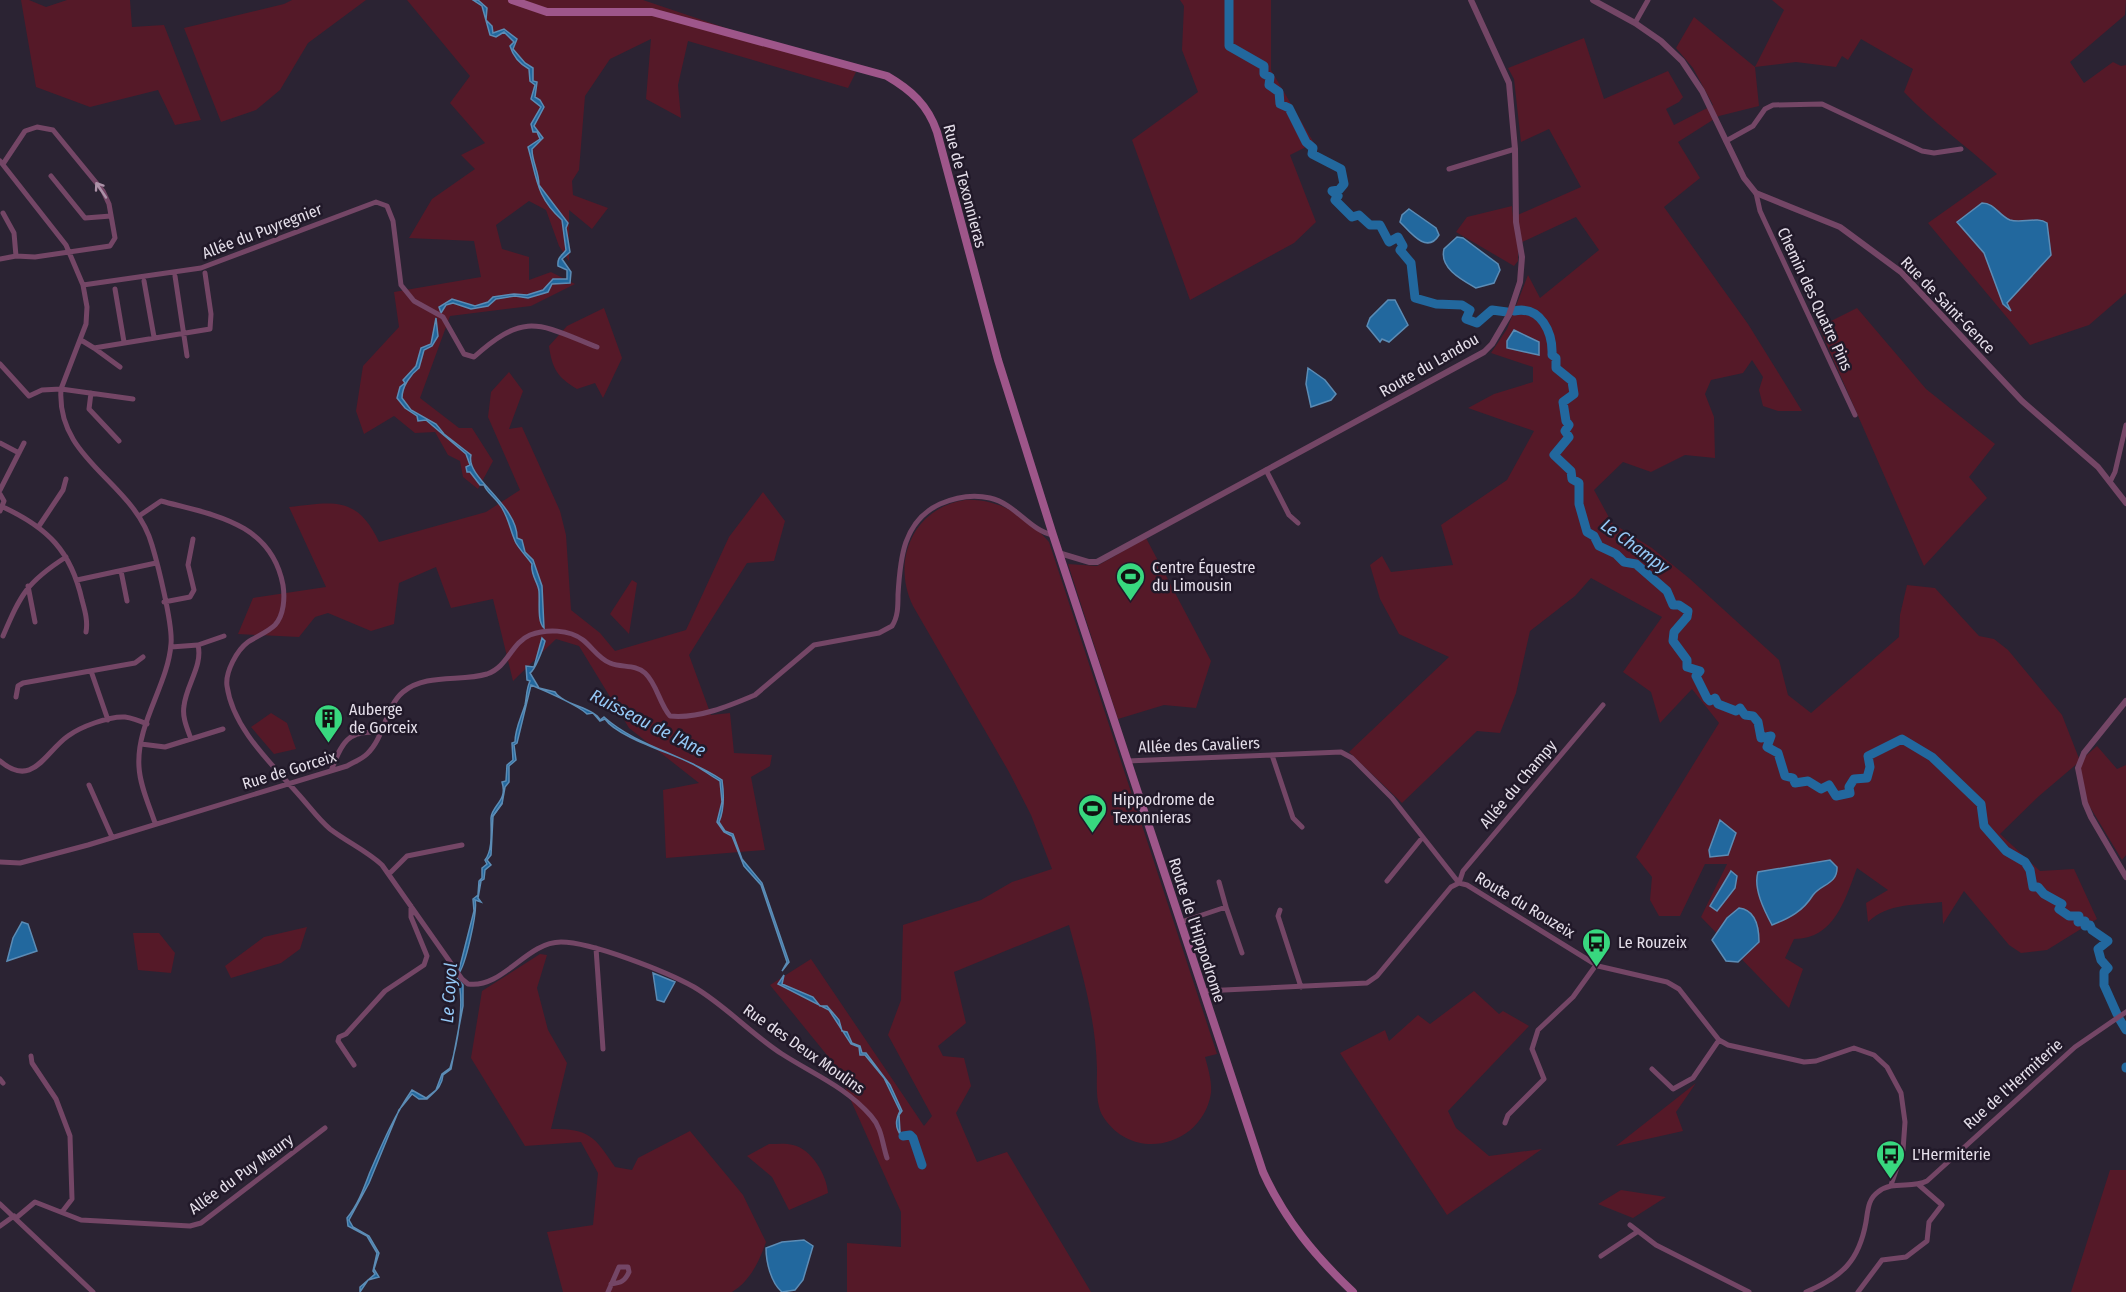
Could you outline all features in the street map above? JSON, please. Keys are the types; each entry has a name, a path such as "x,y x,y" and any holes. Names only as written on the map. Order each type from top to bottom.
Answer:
{"main road":[{"name":"Rue de Texonnieras","path":"512,0 548,12 652,12 887,76 908,88 925,106 937,132 998,360 1059,553"},
{"name":"Route de l'Hippodrome","path":"1059,553 1232,1084 1273,1193 1306,1244 1353,1292"}],"street":[{"name":"Route du Landou","path":"1059,553 1096,562 1484,352 1492,344 1509,315 1522,271 1516,222 1515,149 1508,76 1471,0"},
{"path":"1593,0 1635,23 1661,41 1682,61 1702,91 1744,178 1756,193"},
{"path":"1635,23 1648,0"},
{"path":"1726,141 1753,126 1765,109 1773,105 1808,102 1822,104 1922,151 1934,153 1961,149"},
{"path":"0,259 16,256 35,257 70,252 110,246 115,238 103,191 53,130 37,127 25,131 2,162 70,252 83,285 87,307 81,340 61,389 63,421 73,442 139,516 147,532 156,563 171,647 141,744 139,768 155,824"},
{"path":"1449,169 1515,149"},
{"path":"51,176 85,218 111,216"},
{"name":"Chemin des Quatre Pins","path":"1756,193 1760,211 1855,415"},
{"name":"Rue de Saint-Gence","path":"1756,193 1840,227 1901,272 2022,401 2082,453 2110,482 2126,503"},
{"name":"Allée du Puyregnier","path":"83,285 201,268 376,202 387,206 393,221 401,285 414,301 443,317 464,354 474,357 498,336 532,325 550,328 597,347"},
{"path":"3,213 14,233 16,256"},
{"path":"94,348 210,329 211,314 205,273"},
{"path":"175,276 187,356"},
{"path":"144,281 154,337"},
{"path":"115,289 124,342"},
{"path":"81,340 120,367"},
{"path":"0,364 28,396 42,390 61,389 133,399"},
{"path":"91,393 89,409 119,441"},
{"path":"2110,482 2115,472 2126,425"},
{"path":"0,443 19,453"},
{"path":"24,443 0,492 4,501 2,509 39,526 66,557 78,580 87,623 86,632"},
{"path":"1266,470 1289,515 1298,523"},
{"path":"39,526 63,490 66,479"},
{"name":"Rue de Gorceix","path":"0,862 20,863 348,766 367,754 380,733 395,700 405,690 417,684 480,676 495,671 519,642 528,636 543,632 561,631 581,638 610,663 636,667 645,673 661,705 670,716 686,718 754,695 814,645 879,633 892,626 897,615 900,564 904,543 914,526 934,507 966,496 990,498 1003,502 1043,532 1053,536"},
{"name":"Rue des Deux Moulins","path":"139,516 161,501 238,522 262,542 274,559 285,593 282,610 276,624 244,645 232,664 227,684 232,702 247,734 327,827 356,849 371,855 389,874 462,979 468,984 485,983 541,946 554,943 596,948 694,987 783,1054 856,1099 873,1118 880,1131 887,1158"},
{"path":"164,602 190,597 194,590 188,565 193,539"},
{"path":"3,636 28,586 40,574 66,557"},
{"path":"78,580 156,563"},
{"path":"121,571 127,601"},
{"path":"28,586 36,622"},
{"path":"171,647 198,645 224,636"},
{"path":"191,739 183,706 200,654 198,645"},
{"path":"16,697 18,686 23,683 135,663 143,657"},
{"path":"91,671 108,720"},
{"path":"2126,701 2084,753 2078,768 2091,817 2126,877"},
{"name":"Allée du Champy","path":"1459,883 1463,871 1603,705"},
{"path":"0,761 19,771 30,770 41,764 70,735 108,720 121,717 147,724"},
{"path":"141,744 165,747 223,729"},
{"path":"331,771 339,750 355,734 362,730 380,733"},
{"name":"Allée des Cavaliers","path":"1126,761 1341,753 1352,758 1392,798 1459,883"},
{"name":"Allée des Cavaliers","path":"1272,755 1293,818 1302,827"},
{"path":"89,785 112,837"},
{"path":"1387,881 1422,838"},
{"path":"389,874 407,856 462,845"},
{"path":"1219,882 1242,953"},
{"name":"Route du Rouzeix","path":"1203,991 1367,983 1377,976 1451,887 1459,883 1467,885 1596,965 1667,982 1679,989 1719,1040"},
{"path":"354,1065 338,1041 339,1037 346,1034 385,991 424,965 427,956 411,917 411,905"},
{"path":"1181,922 1227,907"},
{"path":"1280,910 1278,916 1301,987"},
{"path":"596,948 603,1049"},
{"path":"1505,1123 1508,1115 1544,1079 1532,1049 1538,1030 1573,997 1596,965"},
{"name":"Rue de l'Hermiterie","path":"1919,1185 1927,1182 2075,1047 2126,1012"},
{"path":"1652,1069 1673,1089 1693,1078 1719,1040 1728,1045 1804,1062 1816,1061 1854,1048 1874,1054 1895,1080 1904,1107 1904,1150 1891,1185"},
{"path":"31,1056 32,1063 56,1099 70,1136 72,1199 62,1212"},
{"name":"Allée du Puy Maury","path":"15,1217 35,1202 81,1220 190,1226 201,1223 325,1128"},
{"path":"1806,1292 1831,1280 1848,1266 1857,1254 1871,1200 1881,1190 1891,1185 1919,1185 1942,1206 1929,1222 1927,1241 1906,1257 1882,1260 1858,1292"},
{"path":"0,1203 93,1292"},
{"path":"0,1226 15,1217"},
{"path":"1630,1225 1637,1232 1683,1261 1749,1292"},
{"path":"1601,1256 1637,1232"},
{"path":"608,1292 612,1284"}],"shaded area":[{"path":"21,0 29,0 46,7 67,0 130,0 132,27 164,25 201,120 175,125 158,90 90,107 36,87"},
{"path":"292,0 366,0 308,43 280,90 256,110 221,122 184,28 284,4"},
{"path":"407,0 643,0 856,72 848,88 688,41 678,85 681,118 646,99 651,39 610,59 585,96 579,170 572,181 573,195 608,208 592,229 569,210 569,261 559,246 546,210 529,201 496,225 502,249 529,257 529,280 551,272 575,284 531,306 450,316 420,398 459,428 472,428 493,461 478,489 463,477 460,461 448,455 435,432 415,433 394,416 364,434 356,411 363,366 399,327 394,292 481,277 474,241 409,238 432,199 475,169 461,155 485,143 450,103 470,76"},
{"path":"1180,0 1271,0 1271,70 1314,143 1290,155 1316,222 1294,243 1190,300 1132,140 1198,92 1182,50 1184,6"},
{"path":"1772,0 2126,0 2125,15 2070,62 2084,83 2113,62 2121,66 2126,65 2126,293 2089,325 2030,345 1928,223 1997,174 1926,114 1904,92 1913,69 1861,39 1848,60 1842,56 1836,67 1796,62 1755,67 1784,10"},
{"path":"1694,17 1755,67 1759,106 1719,116 1678,142 1700,178 1664,207 1748,324 1802,411 1778,411 1763,406 1759,390 1763,377 1752,360 1743,373 1711,380 1705,394 1714,417 1715,458 1685,455 1651,472 1623,462 1594,490 1612,523 1652,548 1690,579 1779,660 1788,695 1811,713 1899,637 1900,615 1907,585 1935,588 1979,636 1994,639 2008,650 2062,715 2080,761 2097,746 2117,769 2126,765 2126,855 2122,860 2087,802 2079,762 2039,796 2000,834 2040,871 2074,869 2097,919 2047,950 2021,953 2009,945 1964,891 1943,924 1942,902 1893,908 1868,922 1866,903 1888,890 1857,868 1842,905 1828,925 1808,937 1794,939 1785,958 1803,969 1789,1008 1701,917 1727,864 1705,864 1680,916 1659,916 1650,900 1652,877 1636,857 1719,723 1692,689 1660,723 1651,692 1623,672 1662,617 1591,578 1575,596 1530,631 1516,693 1500,733 1477,731 1402,803 1349,752 1449,657 1399,634 1380,599 1370,565 1382,556 1391,572 1453,565 1441,525 1507,480 1534,431 1468,408 1494,394 1533,382 1533,367 1491,353 1507,329 1528,275 1540,298 1599,250 1576,217 1518,244 1518,261 1514,266 1456,232 1467,217 1512,206 1513,217 1581,187 1549,129 1521,142 1514,79 1508,68 1584,38 1604,99 1668,71 1683,97 1666,109 1674,125 1713,105 1693,68 1676,48"},
{"path":"604,308 622,358 603,398 595,383 577,389 560,376 554,366 549,346 567,326"},
{"path":"1857,308 1926,389 1995,444 1969,477 1987,498 1924,566 1819,327"},
{"path":"509,372 523,391 509,429 522,427 560,511 566,535 571,610 600,633 615,651 686,630 729,537 763,492 785,521 774,561 747,563 689,655 711,715 730,713 734,753 772,755 770,766 751,777 765,850 666,858 663,790 699,783 629,728 579,646 556,639 513,681 493,599 451,608 436,567 399,583 394,624 371,631 328,613 315,617 299,637 238,634 253,598 326,587 289,507 331,503 342,505 362,516 379,542 486,512 520,490 488,417 491,392"},
{"path":"965,500 989,502 1012,511 1032,525 1049,542 1217,1054 1205,1057 1211,1093 1205,1111 1195,1125 1182,1136 1166,1142 1149,1144 1133,1141 1117,1132 1104,1118 1099,1107 1096,1051 1091,1014 1069,925 954,972 966,1023 938,1046 943,1056 964,1058 971,1086 956,1113 977,1162 1007,1152 1091,1292 847,1292 847,1243 901,1247 901,1212 835,1065 770,985 811,959 924,1126 932,1116 888,1035 901,1000 903,925 981,900 1012,882 1052,869 1031,815 1009,772 913,606 907,589 906,555 911,539 920,525 947,505"},
{"name":"Centre Équestre du Limousin","path":"1146,538 1211,661 1196,708 1164,705 1118,719 1068,564 1097,566"},
{"path":"632,580 637,583 629,634 610,614"},
{"path":"271,713 287,723 296,749 274,754 251,727"},
{"path":"307,927 300,949 281,963 231,978 225,966 264,937"},
{"path":"133,933 159,933 175,953 171,973 138,970"},
{"path":"540,954 547,955 537,988 548,1030 567,1063 551,1129 564,1129 590,1136 602,1148 615,1167 632,1170 638,1158 690,1131 743,1195 766,1242 753,1270 732,1292 563,1292 547,1232 593,1225 598,1173 581,1142 525,1146 471,1058 482,991"},
{"path":"1474,991 1499,1014 1503,1011 1529,1026 1448,1111 1456,1128 1489,1156 1542,1149 1447,1215 1340,1053 1385,1030 1389,1041 1418,1015 1430,1024"},
{"path":"1696,1083 1676,1112 1683,1131 1616,1146"},
{"path":"769,1144 790,1144 806,1152 821,1171 828,1193 789,1210 772,1177 747,1156"},
{"path":"2110,1170 2126,1170 2126,1292 2071,1292"},
{"path":"1621,1190 1666,1197 1633,1218 1598,1204"}],"water":[{"path":"473,0 478,0 487,8 486,20 492,26 493,33 504,29 517,39 513,49 525,63 533,68 533,81 537,82 535,97 544,107 534,126 543,138 532,149 532,154 539,185 568,223 566,228 570,252 562,259 571,272 570,283 552,284 548,292 528,298 515,296 496,299 488,306 471,309 453,303 446,305 441,313 439,307 452,299 475,306 488,302 493,297 527,295 543,290 553,279 567,279 567,270 558,266 559,259 566,250 562,220 553,212 542,195 536,178 528,147 540,139 537,132 533,132 531,124 541,107 531,99 535,85 530,81 529,69 513,53 510,46 514,42 504,32 496,37 490,35 482,6"},
{"path":"1982,203 1990,205 2010,220 2039,220 2047,223 2051,255 2007,303 2011,311 2003,304 1984,253 1957,222"},
{"path":"1409,209 1436,228 1439,235 1434,241 1429,243 1419,240 1400,222 1402,215"},
{"path":"1457,237 1463,238 1498,264 1500,270 1494,283 1476,288 1448,268 1443,256 1444,249"},
{"path":"1388,300 1395,300 1408,325 1389,342 1382,339 1380,342 1367,326 1370,318"},
{"path":"436,318 438,336 432,346 424,350 419,368 407,381 402,398 411,410 436,424 444,434 471,455 471,464 476,473 509,514 515,526 517,538 522,540 525,552 533,560 542,586 544,628 540,621 539,591 532,564 516,543 498,502 484,485 480,485 470,472 467,472 466,467 470,465 466,454 426,420 418,421 417,416 405,408 397,398 400,387 405,383 403,380 416,366 421,348 431,344"},
{"path":"1514,330 1539,342 1539,355 1507,348 1507,341"},
{"path":"1308,368 1325,380 1336,394 1331,400 1311,407 1306,384"},
{"path":"542,638 545,641 543,649 536,664 532,671 530,673 539,688 555,692 565,700 593,713 587,714 568,702 531,685 517,743 514,745 516,760 509,766 509,782 505,787 502,804 493,816 491,855 487,860 491,865 485,870 484,879 481,881 478,898 481,902 475,900 475,915 470,939 458,974 474,911 473,899 478,895 482,868 487,864 485,860 490,846 492,814 503,794 502,782 506,781 507,765 513,760 512,743 515,742 530,681 527,680 526,666 534,667"},
{"path":"593,713 600,720 604,717 631,736 683,760 632,738 611,726 605,719 600,721"},
{"path":"684,760 722,780 723,802 719,822 725,831 733,834 742,859 762,883 789,962 782,971 787,962 761,885 744,866 732,836 724,832 717,822 722,802 720,781"},
{"path":"1720,820 1736,833 1728,855 1710,857 1709,850"},
{"path":"1830,860 1837,867 1835,877 1816,891 1796,913 1772,925 1758,892 1758,872"},
{"path":"1731,871 1737,876 1735,888 1717,911 1710,906"},
{"path":"1739,908 1745,909 1753,916 1757,925 1759,942 1738,962 1726,961 1712,940 1727,918"},
{"path":"22,922 28,924 37,951 7,961 13,938"},
{"path":"653,973 675,982 664,1002 657,1000"},
{"path":"784,975 782,984 813,997 819,1005 778,984"},
{"path":"457,978 463,985 463,1006 458,1030 461,998"},
{"path":"821,1006 827,1006 839,1020 842,1029 829,1010"},
{"path":"843,1031 847,1032 852,1043 860,1046 862,1053 866,1053 890,1085 902,1111 899,1115 900,1132 905,1136 911,1133 913,1138 902,1137 897,1126 897,1120 900,1111 884,1078 865,1055 860,1055 859,1047 851,1044"},
{"path":"454,1053 451,1069 443,1075 436,1090 442,1074 450,1068"},
{"path":"412,1090 426,1098 436,1090 427,1099 419,1099 412,1094 401,1108"},
{"path":"398,1113 369,1183 349,1220 353,1227 369,1236 379,1253 374,1269 379,1277 368,1280 375,1274 373,1271 377,1253 367,1236 348,1226 347,1218 360,1196"},
{"path":"804,1240 813,1246 803,1280 795,1290 782,1292 770,1272 766,1248 782,1242"}],"waterway":[{"name":"Le Champy","path":"1229,0 1229,46 1264,66 1264,74 1270,77 1269,85 1279,92 1280,104 1289,108 1306,142 1313,148 1312,154 1341,169 1344,184 1339,190 1332,191 1338,196 1335,200 1352,217 1359,215 1370,225 1380,225 1389,242 1398,237 1403,246 1400,250 1411,263 1415,298 1436,304 1462,305 1470,310 1466,319 1477,323 1492,310 1507,312"},
{"name":"Le Champy","path":"1514,311 1531,312 1544,323 1548,330 1552,355 1556,358 1556,368 1572,381 1574,394 1563,402 1566,421 1569,425 1565,431 1569,437 1554,455 1571,471 1572,479 1579,483 1579,504 1587,532 1594,536 1599,546 1616,554 1624,562 1636,564 1667,591 1673,605 1679,605 1688,611 1687,617 1674,632 1673,641 1687,660 1687,667 1700,671 1696,676 1707,698 1710,701 1715,698 1718,704 1736,711 1740,708 1745,715 1753,716 1758,722 1761,738 1771,736 1767,747 1778,753 1785,776 1793,778 1795,783 1808,781 1821,789 1829,785 1836,796 1850,793 1849,787 1854,779 1867,778 1870,767 1868,756 1902,739 1932,757 1981,804 1984,826 2006,851 2025,862 2030,870 2033,887 2038,887 2044,894 2062,904 2059,909 2069,916 2079,916 2078,922 2085,921 2085,926 2090,925 2092,930 2108,941 2098,949 2101,960 2108,968 2104,972 2104,985 2117,1014"},
{"name":"Le Coyol","path":"493,816 502,803"},
{"name":"Le Champy","path":"2120,1020 2126,1030"},
{"name":"Ruisseau de l'Ane","path":"903,1136 910,1135 913,1138 922,1165"}],"place":[{"name":"Centre Équestre du Limousin","path":"1131,602"},
{"name":"Auberge de Gorceix","path":"328,744"},
{"name":"Hippodrome de Texonnieras","path":"1092,834"},
{"name":"Le Rouzeix","path":"1597,968"},
{"name":"L'Hermiterie","path":"1891,1180"}]}
